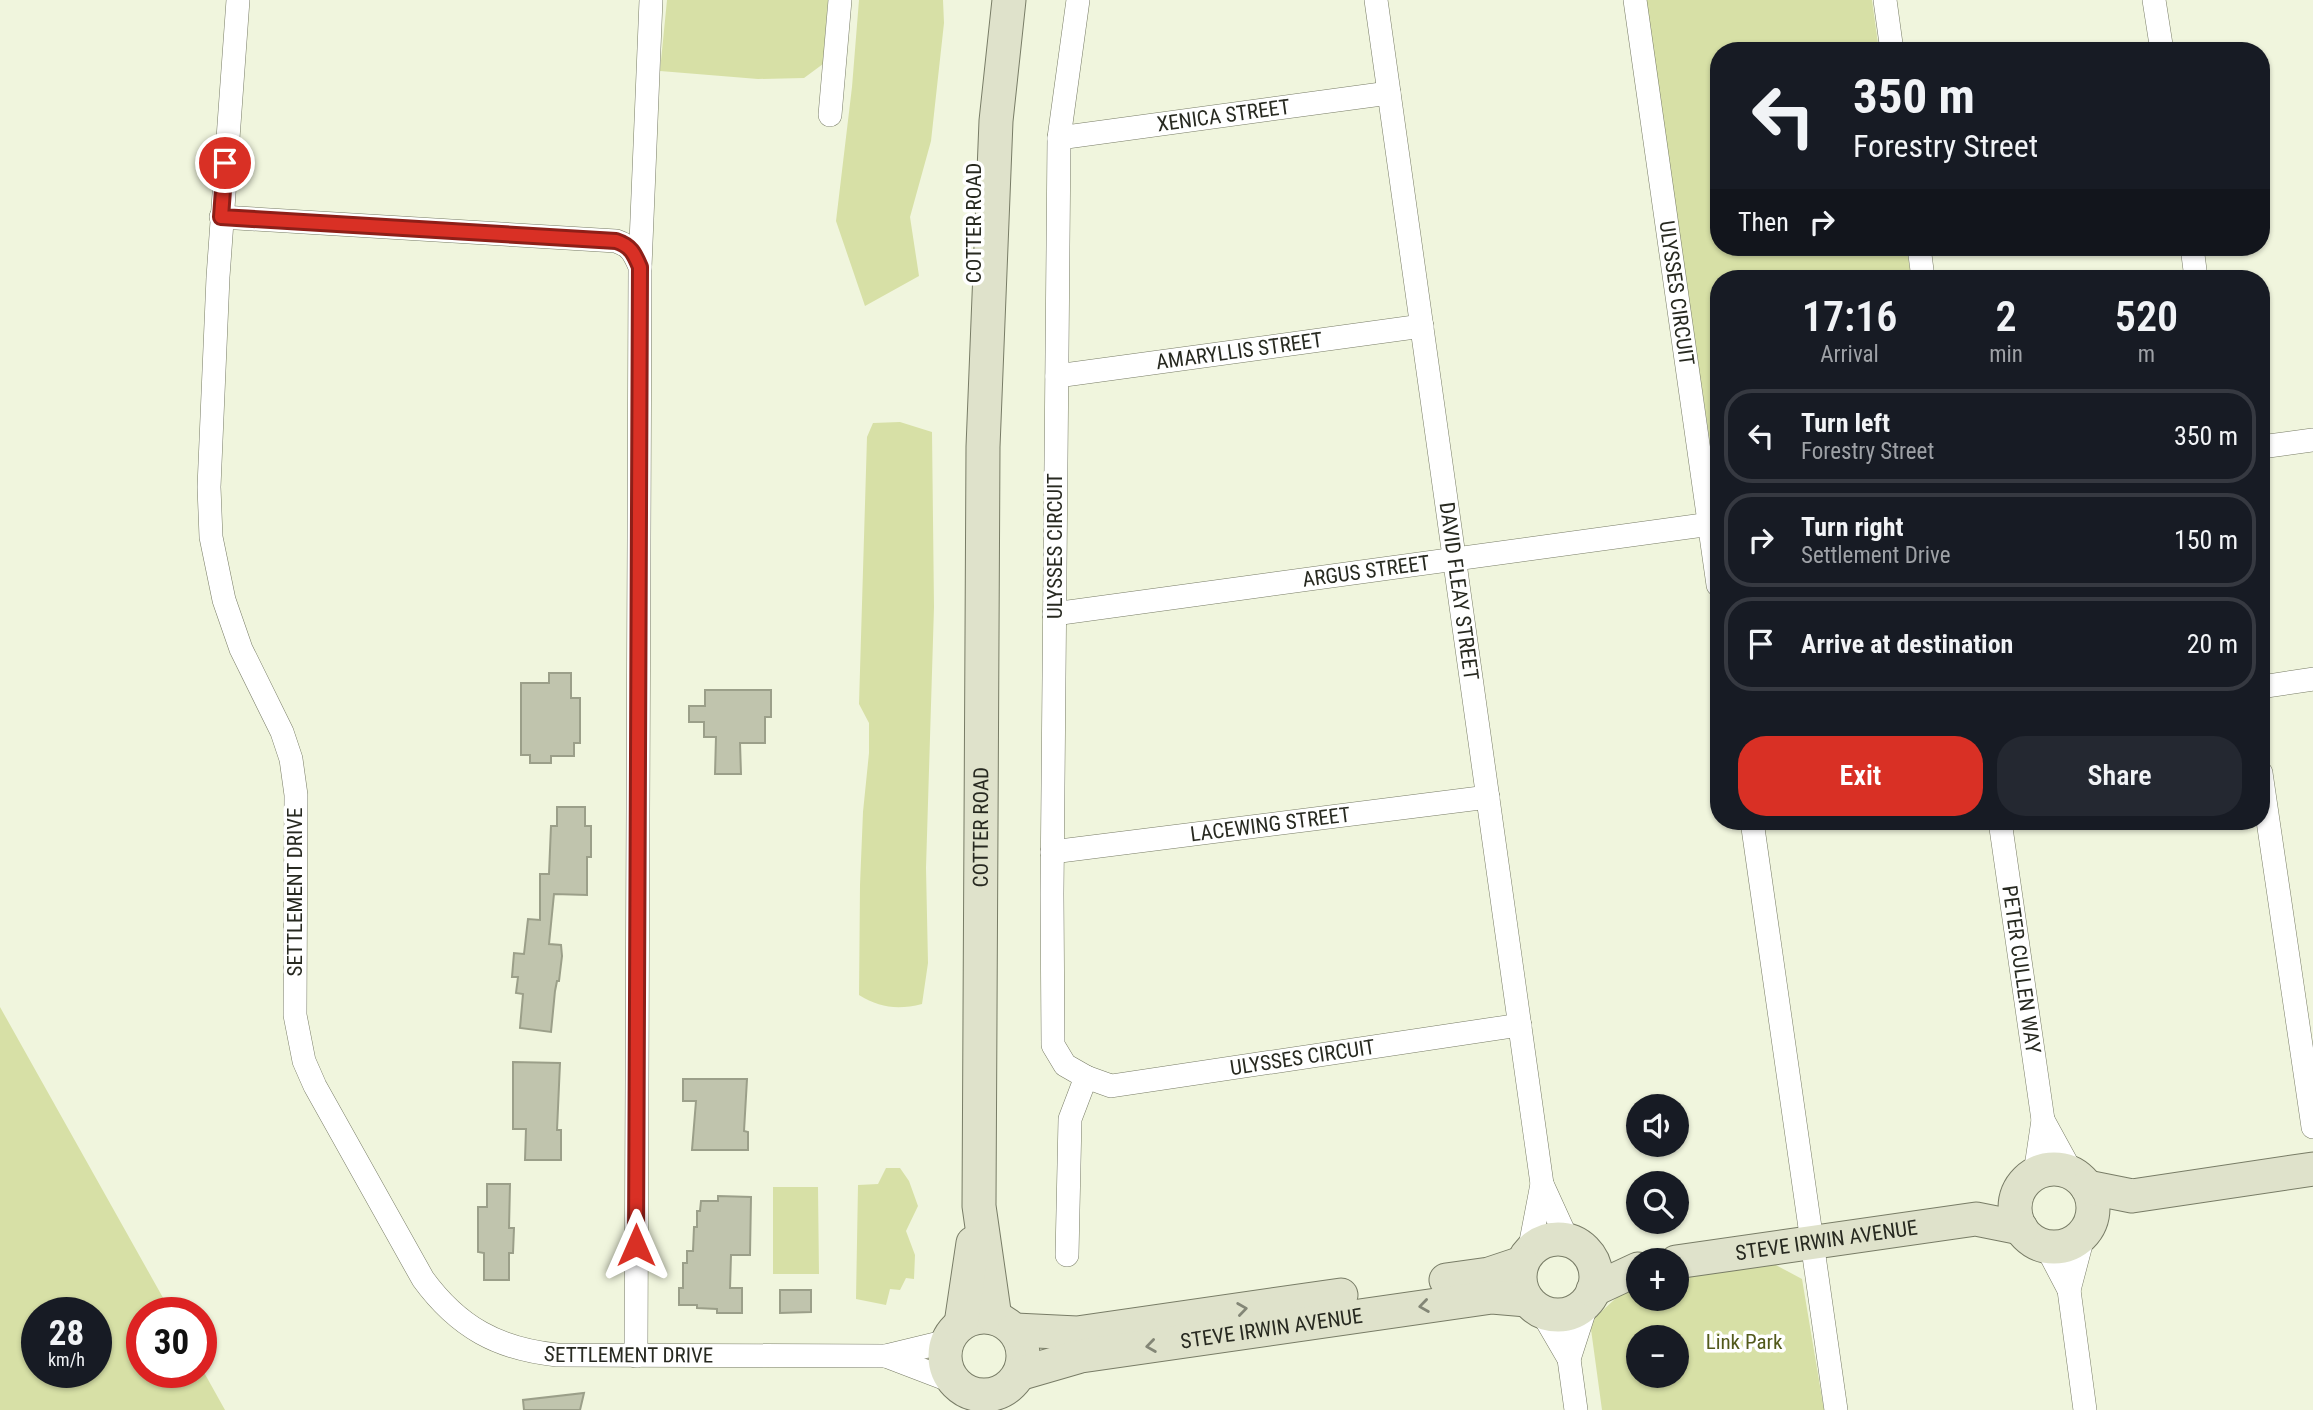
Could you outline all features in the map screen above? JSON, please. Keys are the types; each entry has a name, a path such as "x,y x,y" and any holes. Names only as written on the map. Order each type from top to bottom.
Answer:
{"street":[{"name":"SETTLEMENT DRIVE","path":"238,0 221,217 209,487 211,537 224,600 241,649 282,732 291,759 296,794 295,1015 304,1061 315,1086 422,1279 454,1315 485,1336 530,1352 557,1355 886,1356 954,1333"},
{"path":"636,1356 640,267 651,0"},
{"path":"830,115 840,0"},
{"name":"COTTER ROAD","path":"983,447 975,368 972,241 977,103 987,0"},
{"name":"COTTER ROAD","path":"954,1333 979,1206 983,447 996,121 1009,0"},
{"name":"ULYSSES CIRCUIT","path":"1079,0 1059,138 1052,852 1053,1045 1065,1065 1086,1077 1111,1086 1520,1025"},
{"name":"DAVID FLEAY STREET","path":"1376,0 1542,1184 1585,1273"},
{"name":"ULYSSES CIRCUIT","path":"1635,0 1710,497"},
{"path":"1885,0 1891,42"},
{"path":"2154,0 2161,42"},
{"name":"XENICA STREET","path":"1059,138 1389,93"},
{"path":"221,217 616,241 626,244 634,252 640,267"},
{"name":"AMARYLLIS STREET","path":"1057,376 1422,326"},
{"path":"2270,446 2313,440"},
{"name":"ARGUS STREET","path":"1054,614 1710,525"},
{"path":"2270,686 2313,679"},
{"name":"LACEWING STREET","path":"1052,852 1488,797"},
{"path":"1753,830 1836,1410"},
{"name":"PETER CULLEN WAY","path":"2001,830 2043,1120 2092,1198 2093,1210 2069,1290 2085,1410"},
{"path":"2269,830 2313,1127"},
{"path":"1067,1255 1070,1119 1086,1077"},
{"name":"PETER CULLEN WAY","path":"2043,1120 2016,1216 2034,1237 2069,1290"},
{"path":"2026,1184 2047,1170 2059,1169 2079,1180 2132,1196 2313,1169"},
{"name":"DAVID FLEAY STREET","path":"1526,1258 1542,1184"},
{"name":"STEVE IRWIN AVENUE","path":"1976,1219 2026,1184"},
{"path":"2034,1237 2067,1245 2132,1196"},
{"name":"COTTER ROAD","path":"979,1206 1004,1324"},
{"name":"STEVE IRWIN AVENUE","path":"1689,1260 1976,1219 2034,1237"},
{"path":"1569,1359 1522,1288 1520,1276 1526,1258 1547,1241 1585,1273 1626,1269"},
{"name":"STEVE IRWIN AVENUE","path":"1004,1324 1077,1333 1489,1274 1526,1258"},
{"path":"1534,1305 1553,1315 1578,1309 1585,1273"},
{"path":"1576,1410 1569,1359 1585,1273"},
{"name":"STEVE IRWIN AVENUE","path":"988,1393 1081,1356 1492,1297 1534,1305"},
{"path":"983,1316 1004,1324 1020,1340 1023,1363 988,1393 945,1362 954,1333 983,1316"},
{"name":"SETTLEMENT DRIVE","path":"886,1356 988,1393"}],"green space":[{"path":"667,0 828,0 823,64 804,78 758,79 660,71"},
{"path":"859,0 943,0 944,23 931,141 910,217 919,276 865,306 836,221"},
{"path":"1643,0 1872,0 1878,42 1710,42 1710,256 1908,256 1910,270 1710,270 1710,442"},
{"path":"900,422 932,432 934,607 926,868 928,963 922,1004 905,1007 874,1003 859,995 863,812 869,753 869,723 859,704 867,437 873,423"},
{"path":"0,1007 163,1297 126,1297 126,1388 213,1388 225,1410 0,1410"},
{"path":"886,1168 900,1168 909,1181 918,1206 906,1231 915,1255 914,1279 906,1278 900,1290 890,1289 886,1305 856,1299 858,1185 878,1184"},
{"path":"773,1187 818,1187 819,1274 773,1274"},
{"name":"Link Park","path":"1774,1264 1802,1279 1824,1410 1602,1410 1590,1322 1626,1289 1626,1311 1689,1311 1689,1277"}],"building":[{"path":"549,673 571,673 571,698 580,698 580,743 574,743 574,756 551,756 551,763 530,763 530,755 521,755 521,683 549,683"},
{"path":"705,690 771,690 771,717 765,717 765,743 740,743 741,774 715,774 716,737 704,737 704,722 689,722 689,706 705,706"},
{"path":"557,807 585,807 585,826 591,826 591,857 587,857 587,895 554,894 549,944 561,945 562,956 551,1032 520,1028 523,994 516,993 518,977 512,977 514,953 524,954 528,919 540,920 540,874 549,874 551,826 557,826"},
{"path":"513,1062 560,1063 557,1130 561,1130 561,1160 525,1160 526,1129 513,1129"},
{"path":"683,1079 747,1079 744,1131 748,1132 748,1150 692,1150 696,1101 683,1101"},
{"path":"487,1184 510,1184 509,1228 514,1228 513,1253 509,1253 509,1280 484,1280 484,1253 478,1252 478,1207 487,1207"},
{"path":"718,1196 751,1197 750,1255 731,1255 730,1288 742,1288 742,1313 717,1313 717,1309 679,1305 679,1288 683,1288 683,1263 687,1263 687,1251 693,1251 697,1211 700,1211 701,1201 718,1201"},
{"path":"780,1290 811,1290 811,1312 780,1313"},
{"path":"584,1393 580,1410 524,1410 523,1400"}],"route":[{"path":"225,163 221,217 616,241 626,244 634,252 640,267 636,1245"}]}
